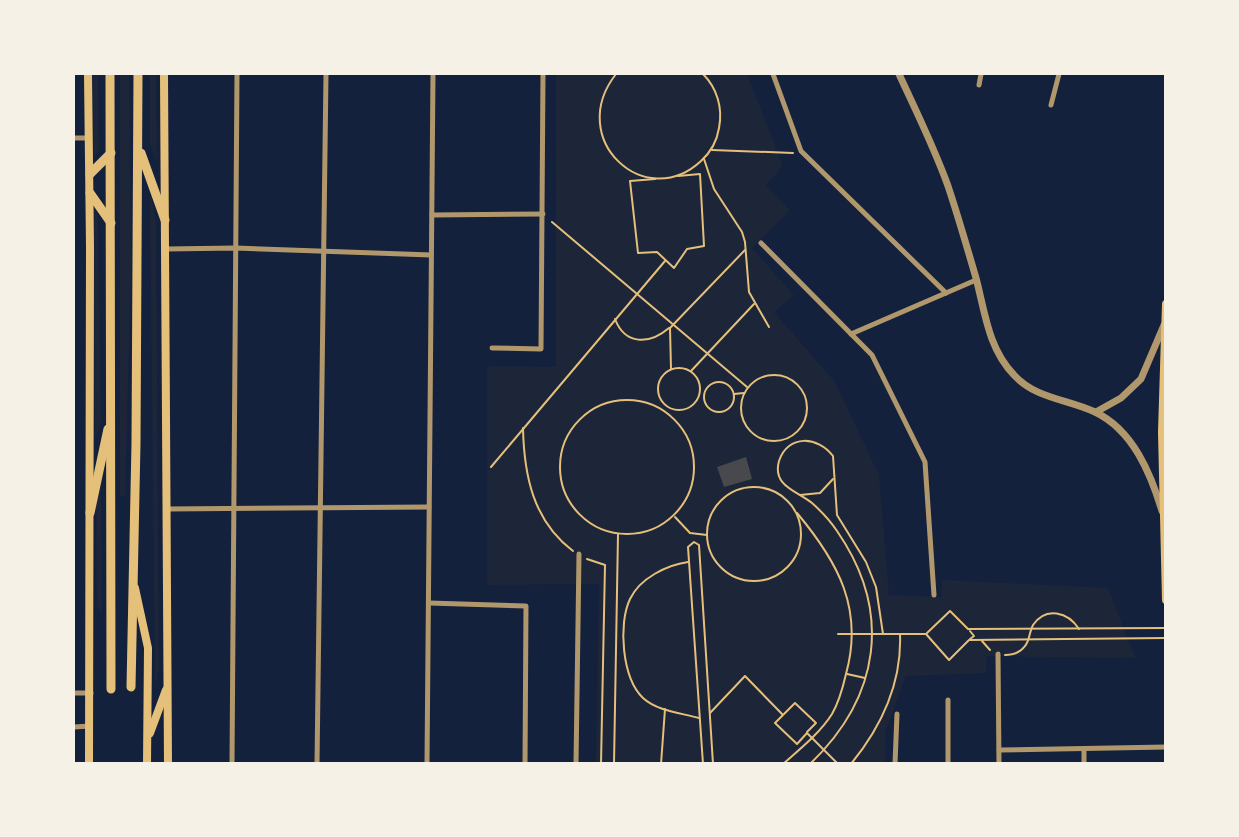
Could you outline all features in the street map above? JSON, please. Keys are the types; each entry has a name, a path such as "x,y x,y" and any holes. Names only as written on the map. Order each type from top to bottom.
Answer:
{"highway":[{"path":"110,74 111,689"},
{"path":"131,687 136,443 138,74"},
{"path":"138,145 165,220"},
{"path":"90,174 111,153"},
{"path":"90,193 111,224"},
{"path":"90,513 112,410"}],"main road":[{"path":"88,74 91,693 89,764"},
{"path":"164,74 168,764"},
{"path":"1166,304 1162,432 1166,600"},
{"path":"132,575 148,648 147,764"},
{"path":"148,740 168,684"}],"street":[{"path":"232,764 237,74"},
{"path":"317,764 326,74"},
{"path":"427,764 433,74"},
{"path":"492,348 541,349 543,74"},
{"path":"774,74 804,154 946,293"},
{"path":"899,74 937,156 996,352 1014,376 1034,390 1061,402 1096,412 1118,429 1135,448 1145,465 1163,513"},
{"path":"979,85 981,74"},
{"path":"1051,106 1059,74"},
{"path":"74,138 88,138"},
{"path":"432,215 543,214"},
{"path":"761,243 872,355 925,462 934,595"},
{"path":"166,249 236,248 431,255"},
{"path":"851,334 976,280"},
{"path":"1096,412 1121,398 1141,379 1165,323"},
{"path":"168,509 429,507"},
{"path":"576,764 579,554"},
{"path":"429,603 526,607 524,764"},
{"path":"998,654 999,764"},
{"path":"74,693 91,693"},
{"path":"948,700 948,764"},
{"path":"895,764 897,714"},
{"path":"74,726 90,726"},
{"path":"999,750 1166,747"},
{"path":"1084,749 1084,764"}],"path":[{"path":"616,74 606,87 599,107 599,127 606,147 619,163 636,173 656,178"},
{"path":"676,177 694,168 704,159 718,137 721,117 718,98 707,75 703,74"},
{"path":"711,150 804,154"},
{"path":"704,159 714,189 742,232 749,292 769,327"},
{"path":"700,174 705,246 687,249 674,268 657,252 638,253 630,181 656,178 700,174"},
{"path":"543,214 747,387"},
{"path":"615,319 621,332 637,341 650,340 670,328 746,250"},
{"path":"491,467 666,260"},
{"path":"691,371 755,303"},
{"path":"670,328 671,369"},
{"path":"680,367 691,371 697,378 700,393 694,404 682,410 675,410 663,403 657,390 662,376 671,369 680,367"},
{"path":"776,374 797,382 807,401 808,412 804,423 791,437 778,441 767,441 757,436 748,429 741,408 747,387 755,380 776,374"},
{"path":"718,383 727,385 733,394 731,406 727,410 718,412 706,404 705,394 709,387 718,383"},
{"path":"700,393 705,394"},
{"path":"733,394 744,393"},
{"path":"627,399 649,403 669,414 684,430 693,450 695,473 689,495 674,516 659,527 638,534 618,534 595,527 577,513 565,494 559,472 562,450 571,430 586,413 605,403 627,399"},
{"path":"658,408 663,403"},
{"path":"791,437 794,442"},
{"path":"810,764 846,722 859,699 873,634 869,596 855,563 836,530 813,504 785,487 781,481 778,468 782,454 794,442 811,440 827,449 833,456 837,515 866,562 876,587 883,634"},
{"path":"799,495 820,493 834,475"},
{"path":"783,764 832,714 850,660 850,607 835,566 821,542 795,510 785,498 771,490 755,486 740,488 725,495 708,521 707,535 710,553 718,566 738,578 760,581 781,572 796,555 801,540 795,510"},
{"path":"674,516 686,530 707,535"},
{"path":"614,764 618,534"},
{"path":"694,534 694,542"},
{"path":"694,542 688,547 703,764"},
{"path":"694,542 699,545 713,764"},
{"path":"689,562 664,568 631,597 626,613 624,644 626,665 640,696 650,704 700,718"},
{"path":"838,634 926,634 950,611 974,636 949,660 926,634"},
{"path":"982,640 998,654 1017,653 1027,644 1038,619 1055,612 1066,615 1080,630"},
{"path":"968,629 1166,628"},
{"path":"851,764 885,710 895,682 900,634"},
{"path":"969,640 1166,638"},
{"path":"846,673 865,678"},
{"path":"709,714 744,676 783,715"},
{"path":"795,703 816,723 797,744 775,723 783,715 795,703"},
{"path":"661,764 665,709"},
{"path":"807,733 838,764"}],"shaded area":[{"path":"93,74 98,74 99,150 94,156"},
{"path":"120,74 129,74 131,263 125,496 120,495"},
{"path":"150,74 156,74 157,163 150,143"},
{"path":"556,74 747,74 783,166 766,185 790,210 752,248 794,295 774,312 835,382 879,475 889,595 941,597 942,580 1108,588 1135,658 987,656 986,673 906,676 886,730 885,763 596,763 599,584 487,585 487,366 556,367"},
{"path":"150,193 156,221 159,670 155,686"},
{"path":"94,208 98,218 101,425 95,438"},
{"path":"101,493 102,615 97,606 96,503"}],"building":[{"path":"746,457 752,479 724,487 717,467"}]}
